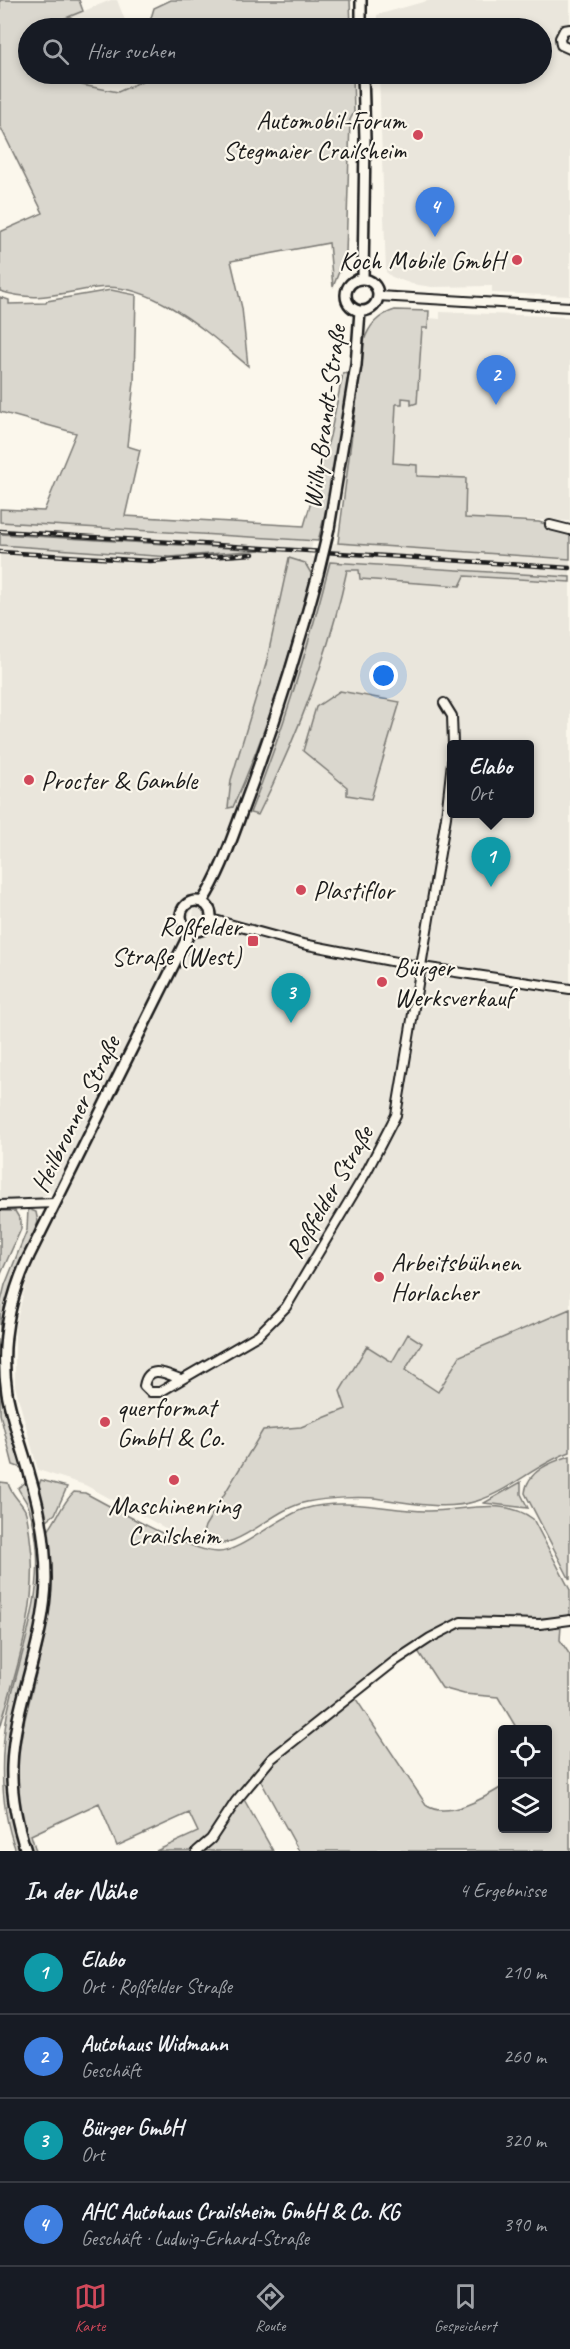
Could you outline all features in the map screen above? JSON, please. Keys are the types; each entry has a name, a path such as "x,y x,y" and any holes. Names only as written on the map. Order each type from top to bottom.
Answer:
{"main road":[{"path":"361,0 362,18"},
{"path":"363,84 365,150 363,279"},
{"path":"363,279 375,286 378,296 370,309 360,311 350,306 345,296 352,282 363,279"},
{"name":"Willy-Brandt-Straße","path":"202,902 225,855 291,676 329,528 354,377 360,311"},
{"path":"192,902 202,902 208,906 211,919 206,927 190,930 182,920 184,908 192,902"},
{"name":"Heilbronner Straße","path":"26,1851 15,1805 12,1766 16,1735 41,1634 45,1557 31,1479 10,1408 4,1356 9,1305 22,1271 190,930"}],"street":[{"path":"570,29 564,30 560,38 561,45 570,49"},
{"path":"378,296 570,307"},
{"path":"550,525 570,530"},
{"path":"444,703 452,716 453,740"},
{"name":"Roßfelder Straße","path":"180,1379 264,1330 286,1307 396,1115 447,808"},
{"path":"211,919 303,944 422,967 570,989"},
{"path":"0,1205 55,1203"},
{"path":"197,1851 211,1839 236,1801 271,1759 395,1661 430,1638 450,1626 468,1621 540,1624 570,1620"}],"shaded area":[{"path":"0,0 79,0 83,11 66,18 18,18 18,84 81,84 118,92 136,84 353,84 354,112 350,120 346,254 333,287 329,243 231,261 242,308 248,366 178,312 138,292 117,288 96,288 37,297 13,295 0,291 0,232 43,213 0,126"},
{"path":"111,0 117,0 124,18 67,18"},
{"path":"171,0 350,0 351,18 151,18 154,8"},
{"path":"430,0 570,0 570,296 492,293 492,286 432,287 412,284 392,277 386,272 379,84 552,84 552,18 377,18 377,15"},
{"path":"83,84 135,84 118,92"},
{"path":"111,290 136,295 134,382 127,446 140,450 125,516 304,526 330,436 343,373 350,374 329,498 318,541 0,522 0,509 44,511 76,433 0,412 0,297 9,300 9,304 46,303"},
{"path":"395,310 429,311 428,328 422,328 417,403 411,405 411,399 402,398 402,404 396,404 393,463 417,465 417,476 466,478 465,518 539,522 570,532 570,559 338,543 364,341 375,321"},
{"path":"440,312 570,317 570,521 465,518 466,478 416,476 393,463 396,403 402,398 411,399 411,405 422,328 428,328 429,318 440,319"},
{"path":"0,522 313,541 310,555 329,561 334,543 570,559 570,577 341,563 347,570 359,570 360,579 460,586 465,576 570,582 570,1308 460,1356 437,1392 405,1370 421,1344 346,1409 301,1427 263,1430 204,1526 197,1545 85,1485 38,1470 15,1386 15,1327 31,1264 190,945 194,907 56,1189 40,1198 0,1199 0,545 170,557 254,550 0,534"},
{"path":"0,534 261,550 170,557 0,545"},
{"path":"289,558 305,563 312,575 267,721 233,807 228,808 231,780 266,664"},
{"path":"330,562 570,577 570,582 465,576 460,586 360,579 359,570 347,570 331,633 299,726 258,815 250,813 294,689"},
{"path":"340,691 400,702 371,799 347,795 347,787 303,751 316,707"},
{"path":"28,1209 36,1212 38,1222 4,1308 0,1359 0,1305 5,1285 27,1230"},
{"path":"0,1211 15,1211 21,1221 21,1229 0,1276"},
{"path":"570,1309 570,1452 546,1463 489,1497 465,1504 441,1506 364,1498 307,1502 293,1506 242,1537 229,1542 200,1543 205,1526 263,1430 301,1427 346,1409 340,1391 367,1346 392,1362 408,1334 422,1343 405,1370 438,1392 460,1356"},
{"path":"0,1368 8,1423 22,1462 21,1468 13,1465 0,1414"},
{"path":"570,1456 570,1580 525,1493 535,1473 555,1461"},
{"path":"41,1480 67,1487 55,1514 47,1520 44,1519 38,1487"},
{"path":"0,1482 8,1483 25,1510 32,1562 32,1586 20,1658 0,1728"},
{"path":"521,1482 521,1494 528,1508 484,1503"},
{"path":"25,1483 30,1486 34,1504 39,1540 41,1594 36,1631 8,1745 8,1784 21,1851 16,1851 4,1801 3,1749 7,1715 32,1613 36,1587 38,1561 36,1535 28,1505 18,1488"},
{"path":"74,1492 85,1493 189,1545 218,1552 248,1541 294,1513 319,1506 349,1504 426,1511 481,1507 508,1508 533,1519 570,1590 570,1617 497,1621 462,1619 397,1654 262,1762 208,1839 194,1851 156,1851 198,1832 189,1813 117,1846 99,1803 31,1835 36,1851 31,1851 22,1820 18,1791 18,1765 26,1715 47,1620 50,1582 47,1532"},
{"path":"469,1623 519,1627 561,1626 560,1640 570,1655 570,1851 299,1851 257,1774 354,1696 427,1806 445,1810 455,1809 466,1806 498,1789 498,1833 552,1833 552,1725 515,1725 498,1697 464,1694 442,1688 416,1648 436,1635"},
{"path":"242,1796 273,1851 202,1851 215,1840"}],"railway":[{"path":"0,531 570,568"},
{"path":"0,552 150,561 253,554"}],"place":[{"name":"Automobil-Forum Stegmaier Crailsheim","path":"418,135"},
{"name":"AHC Autohaus Crailsheim GmbH & Co. KG","path":"435,237"},
{"name":"Koch Mobile GmbH","path":"517,260"},
{"name":"Autohaus Widmann","path":"496,405"},
{"name":"Procter & Gamble","path":"29,780"},
{"name":"Elabo","path":"491,887"},
{"name":"Plastiflor","path":"301,890"},
{"name":"Roßfelder Straße (West)","path":"253,941"},
{"name":"Bürger Werksverkauf","path":"382,982"},
{"name":"Bürger GmbH","path":"291,1023"},
{"name":"Arbeitsbühnen Horlacher","path":"379,1277"},
{"name":"querformat GmbH & Co.","path":"105,1422"},
{"name":"Maschinenring Crailsheim","path":"174,1480"}]}
